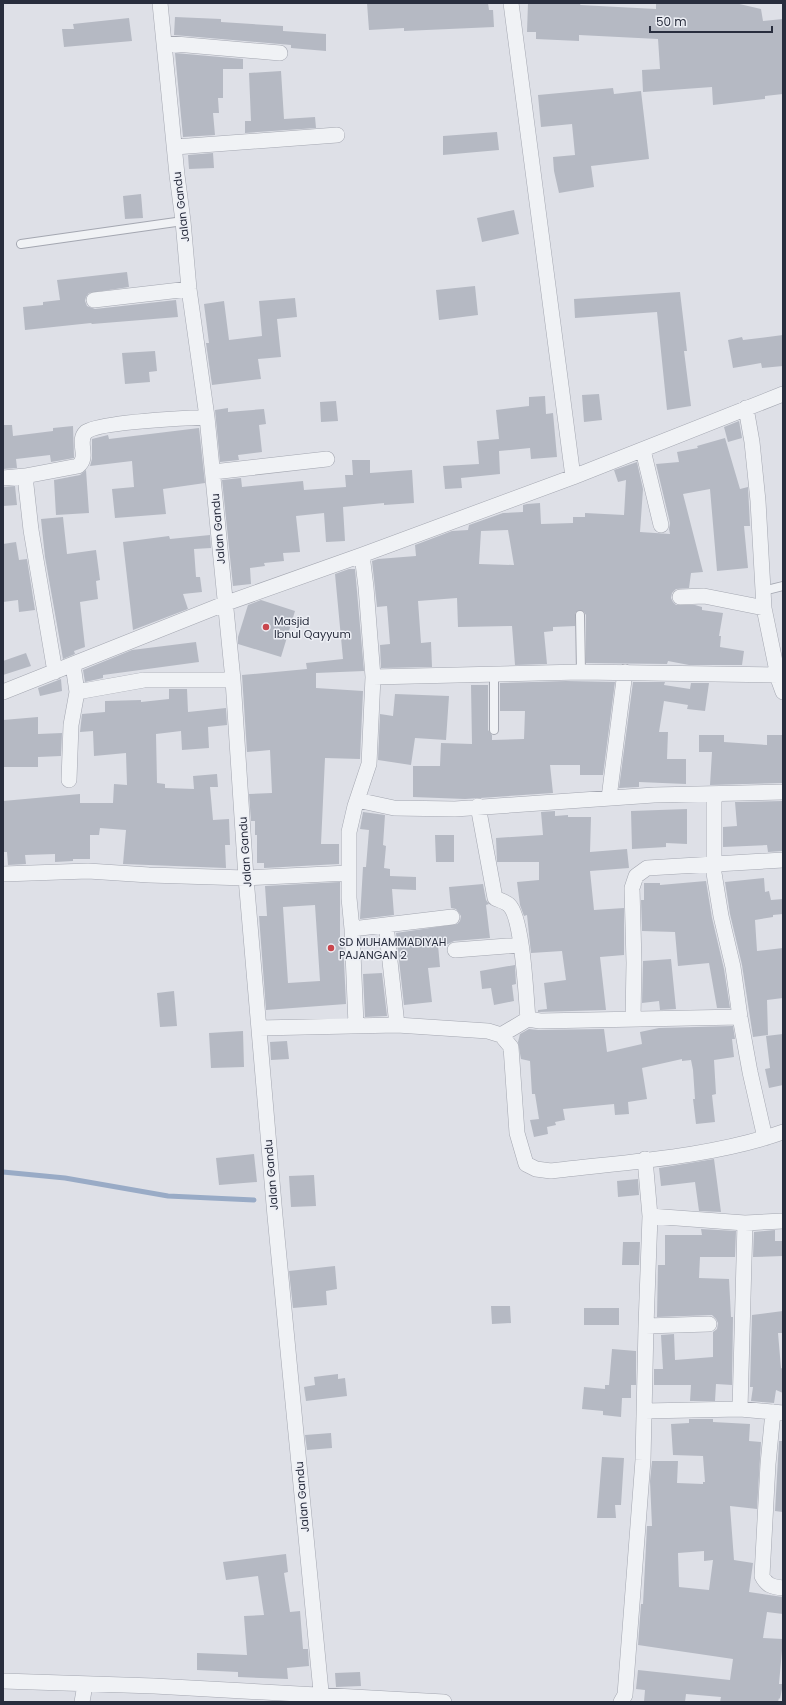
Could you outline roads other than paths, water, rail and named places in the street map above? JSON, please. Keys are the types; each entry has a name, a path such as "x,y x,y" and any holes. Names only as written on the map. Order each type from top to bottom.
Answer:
{"street":[{"name":"Jalan Gandu","path":"160,3 189,289 207,417 224,604 233,680 246,878 260,1028 274,1216 321,1699"},
{"path":"511,3 573,477"},
{"path":"164,43 280,53"},
{"path":"175,147 337,134"},
{"path":"94,300 189,289"},
{"path":"3,692 224,604 362,556 573,477 783,394"},
{"path":"746,408 752,442 758,502 764,608 783,692"},
{"path":"3,478 25,476 78,466 82,463 83,459 83,438 86,432 93,429 127,422 207,417"},
{"path":"643,450 661,525"},
{"path":"212,472 327,459"},
{"path":"25,476 31,530 55,672"},
{"path":"356,1025 352,930 349,898 349,832 357,800 369,764 373,677 362,556"},
{"path":"680,597 704,596 764,608"},
{"path":"69,780 71,725 77,692 73,665"},
{"path":"373,677 580,672 778,675"},
{"path":"609,798 625,672"},
{"path":"77,692 144,680 233,680"},
{"path":"357,800 394,808 455,809 478,806 609,798 783,792"},
{"path":"714,794 714,872 721,916 733,967 750,1072 765,1138"},
{"path":"478,806 495,898 509,906 516,918 528,1019"},
{"path":"633,1019 634,963 632,888 636,876 647,868 783,860"},
{"path":"3,874 88,871 149,875 246,878 350,873"},
{"path":"352,930 452,917"},
{"path":"386,925 397,1025"},
{"path":"455,950 520,945"},
{"path":"501,1035 528,1019 540,1021 740,1017"},
{"path":"260,1028 397,1025 488,1031 501,1035 511,1047 517,1133 526,1164 536,1169 551,1171 740,1145 783,1132"},
{"path":"621,1702 625,1695 644,1460 646,1326 650,1216 645,1159"},
{"path":"650,1216 745,1223 783,1221"},
{"path":"740,1409 745,1223"},
{"path":"646,1326 709,1324"},
{"path":"645,1411 740,1409 778,1412 768,1464 762,1576 766,1583 773,1587 783,1588"},
{"path":"3,1681 84,1685 154,1686 321,1699 444,1702"},
{"path":"82,1702 84,1685"}],"lane":[{"path":"21,244 183,221"},
{"path":"763,590 783,586"},
{"path":"580,615 580,672"},
{"path":"494,675 494,730"}],"waterway":[{"path":"3,1172 65,1178 168,1196 254,1200"}],"place":[{"name":"Masjid Ibnul Qayyum","path":"266,627"},
{"name":"SD MUHAMMADIYAH PAJANGAN 2","path":"331,948"}]}
